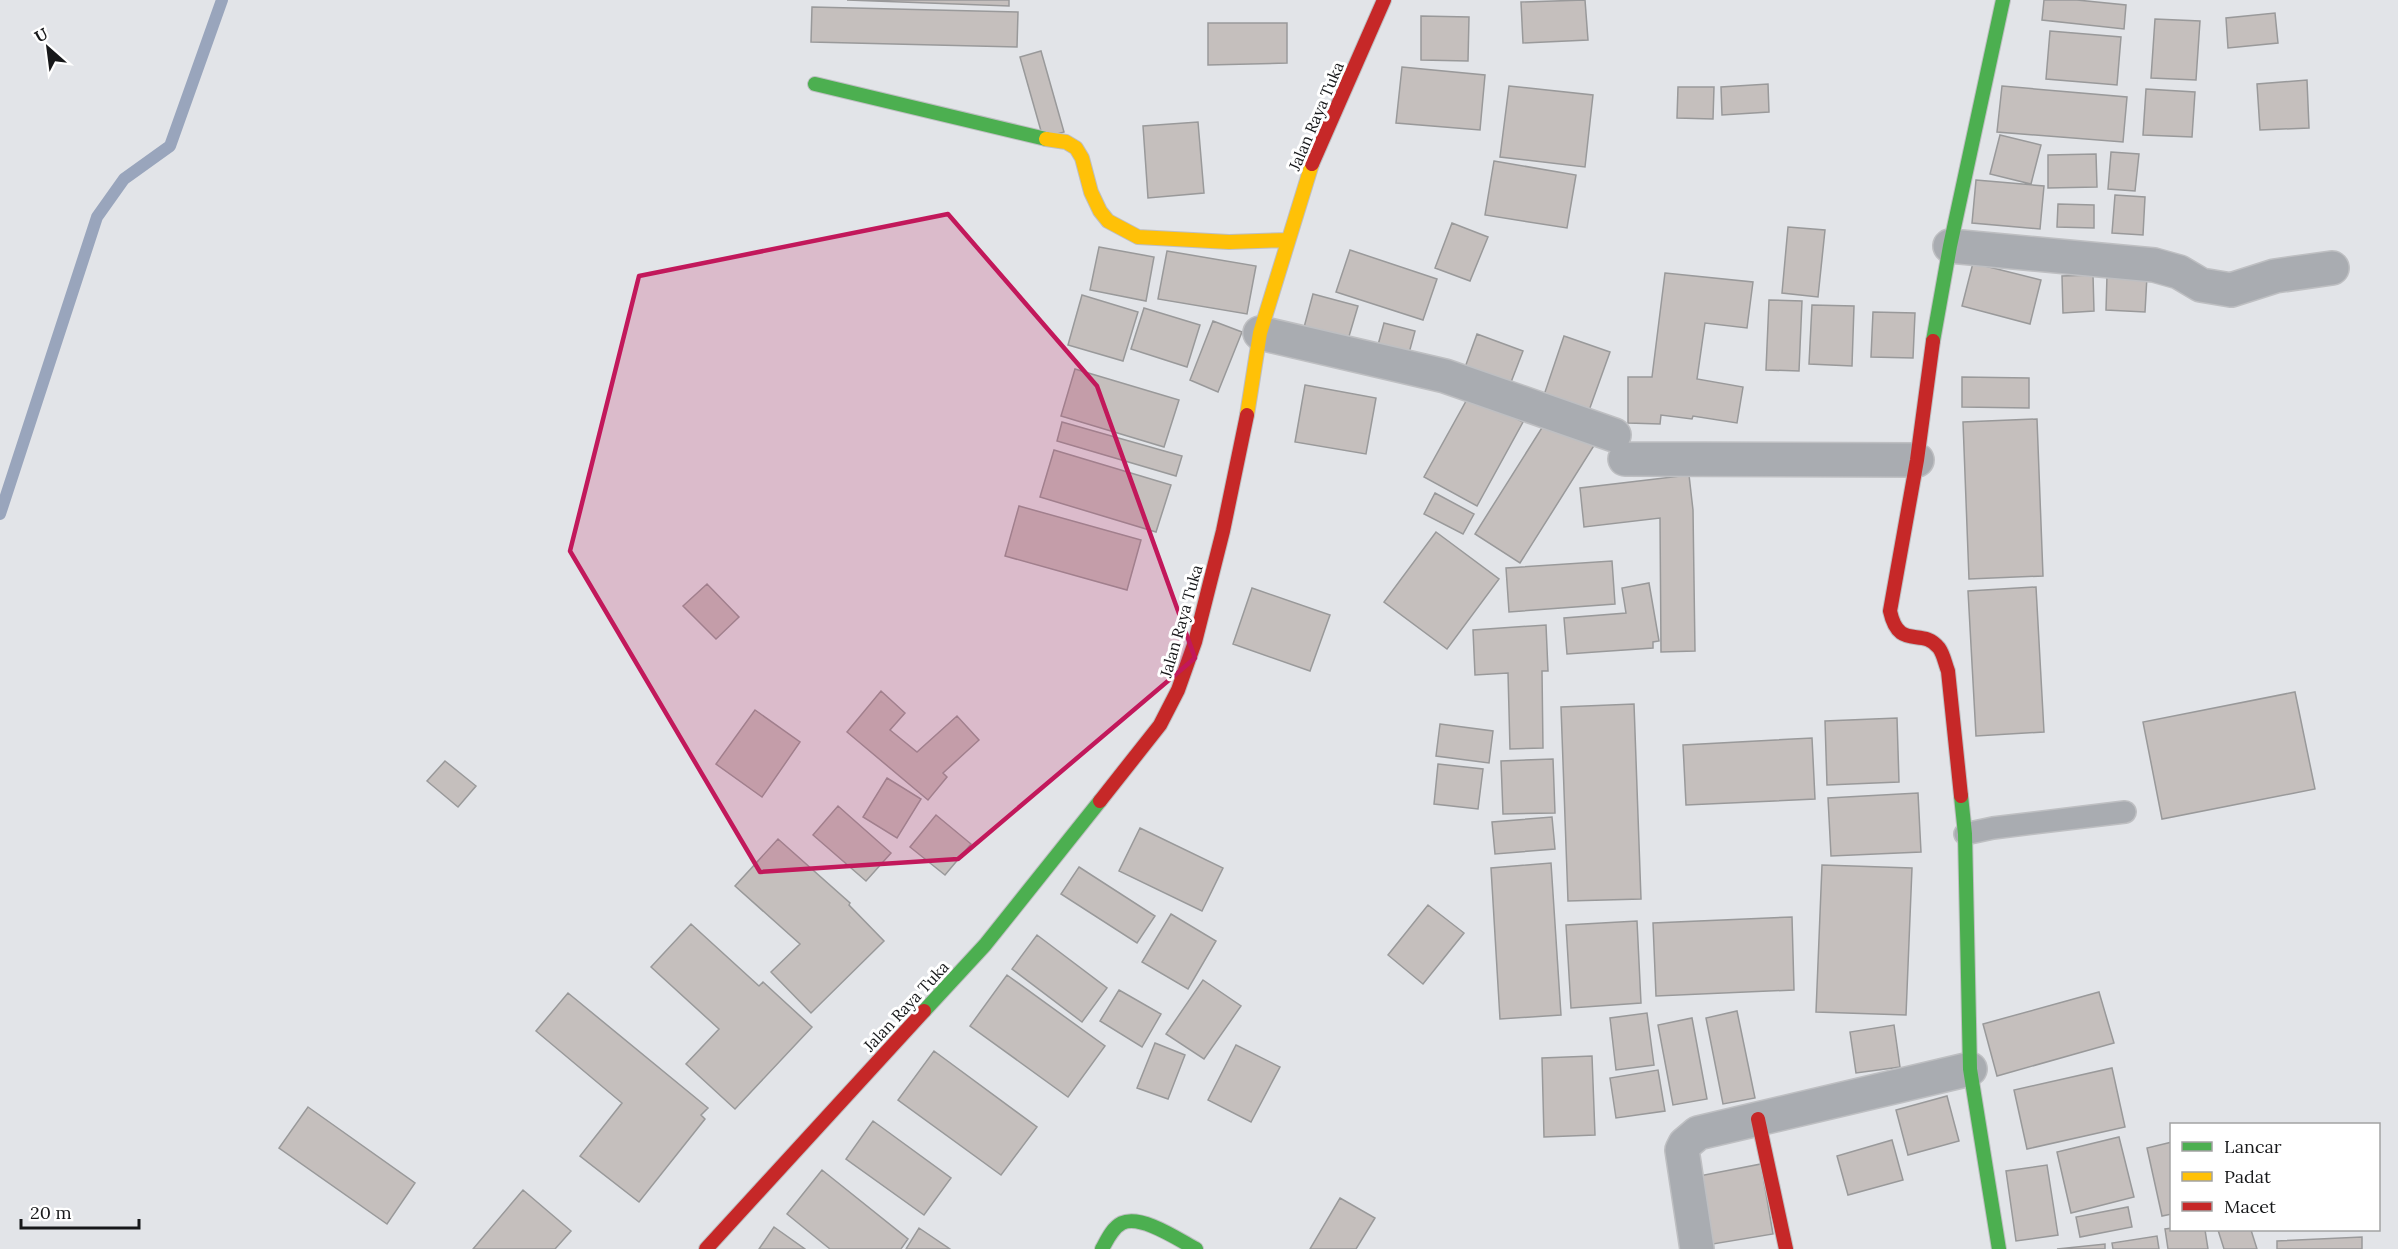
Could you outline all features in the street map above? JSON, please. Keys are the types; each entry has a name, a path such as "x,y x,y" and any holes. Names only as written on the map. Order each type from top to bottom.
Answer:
{"street":[{"name":"Jalan Raya Tuka","path":"706,1249 985,945 1160,725 1178,690 1195,642 1223,531 1260,333 1313,159 1384,0"},
{"path":"1999,1249 1970,1069 1965,834 1948,671 1944,657 1933,643 1905,637 1891,623 1890,611 1917,460 1934,336 1950,246 2003,0"},
{"path":"815,84 1042,139 1066,142 1076,148 1082,158 1091,192 1107,221 1138,237 1229,242 1288,240"},
{"path":"1950,246 2154,265 2179,272 2201,285 2230,290 2275,276 2332,268"},
{"path":"1260,333 1445,376 1620,447 1917,460"},
{"path":"1696,1249 1682,1150 1685,1144 1698,1133 1970,1069"},
{"path":"1758,1119 1786,1249"},
{"path":"1102,1249 1113,1231 1128,1221 1144,1223 1196,1249"}],"lane":[{"path":"1965,834 1993,828 2125,812"}],"highlighted area":[{"path":"948,214 1097,386 1195,658 958,859 760,872 570,551 639,276"}],"building":[{"path":"847,0 1009,0 1009,6"},
{"path":"1585,0 1588,40 1523,43 1521,2"},
{"path":"2044,0 2077,0 2126,5 2124,29 2042,20"},
{"path":"812,7 1018,12 1017,47 811,42"},
{"path":"2275,13 2278,43 2228,48 2226,18"},
{"path":"1421,16 1469,17 1468,61 1421,60"},
{"path":"2155,19 2200,21 2196,80 2151,78"},
{"path":"1208,23 1287,23 1287,63 1208,65"},
{"path":"2050,31 2121,37 2117,85 2046,79"},
{"path":"1041,51 1064,132 1043,138 1020,57"},
{"path":"1402,67 1485,75 1480,130 1396,123"},
{"path":"2307,80 2309,128 2260,130 2257,84"},
{"path":"1768,84 1769,112 1722,115 1721,87"},
{"path":"1509,86 1593,95 1585,167 1500,157"},
{"path":"2002,86 2127,97 2123,142 1997,132"},
{"path":"1678,87 1714,87 1713,119 1677,118"},
{"path":"2146,89 2195,92 2192,137 2143,135"},
{"path":"1198,122 1204,193 1148,198 1143,126"},
{"path":"2000,135 2041,145 2031,184 1990,174"},
{"path":"2111,152 2139,154 2135,191 2108,189"},
{"path":"2096,154 2097,187 2048,188 2048,155"},
{"path":"1494,161 1576,175 1567,228 1485,215"},
{"path":"1976,180 2044,186 2040,229 1972,223"},
{"path":"2115,195 2145,197 2143,235 2112,233"},
{"path":"2058,204 2094,205 2094,228 2057,227"},
{"path":"1452,223 1488,237 1470,281 1435,268"},
{"path":"1788,227 1825,230 1818,297 1782,293"},
{"path":"1099,247 1154,257 1146,301 1090,290"},
{"path":"1350,250 1437,279 1423,320 1336,292"},
{"path":"1167,251 1256,266 1247,314 1158,299"},
{"path":"1973,263 2041,280 2030,324 1962,306"},
{"path":"1665,273 1753,282 1747,328 1705,323 1697,379 1743,387 1737,423 1693,416 1692,419 1661,415 1660,424 1628,423 1628,377 1652,377"},
{"path":"2093,275 2094,311 2063,313 2062,276"},
{"path":"2107,275 2147,276 2145,312 2106,310"},
{"path":"1313,294 1358,306 1347,343 1303,331"},
{"path":"1082,295 1138,312 1123,361 1068,345"},
{"path":"1769,300 1802,301 1799,371 1766,370"},
{"path":"1812,305 1854,306 1852,366 1809,364"},
{"path":"1144,308 1200,325 1187,367 1131,349"},
{"path":"1873,312 1915,313 1913,358 1871,357"},
{"path":"1213,321 1242,332 1218,392 1190,380"},
{"path":"1384,323 1415,331 1409,353 1378,345"},
{"path":"1477,334 1523,351 1508,390 1463,373"},
{"path":"1564,336 1610,352 1587,416 1542,401"},
{"path":"1075,369 1179,400 1164,447 1061,416"},
{"path":"1962,377 2029,378 2029,408 1962,407"},
{"path":"1305,385 1376,398 1366,454 1295,442"},
{"path":"1470,394 1523,422 1477,506 1424,477"},
{"path":"1550,415 1595,444 1520,563 1475,534"},
{"path":"2037,419 2043,576 1969,579 1963,422"},
{"path":"1062,422 1182,456 1176,476 1057,441"},
{"path":"1054,450 1171,485 1156,532 1040,497"},
{"path":"1689,475 1693,510 1695,651 1661,652 1660,518 1584,527 1580,488"},
{"path":"1435,493 1474,514 1463,534 1424,514"},
{"path":"1019,506 1141,540 1127,590 1005,556"},
{"path":"1436,532 1499,579 1447,649 1384,602"},
{"path":"1612,561 1615,604 1509,612 1506,568"},
{"path":"1649,583 1659,641 1653,642 1653,648 1567,654 1564,618 1626,613 1622,588"},
{"path":"707,584 739,617 716,639 683,606"},
{"path":"2036,587 2044,732 1976,736 1968,591"},
{"path":"1252,588 1330,615 1310,671 1233,644"},
{"path":"1546,625 1548,671 1542,671 1543,748 1510,749 1508,673 1475,675 1473,630"},
{"path":"881,691 905,713 890,730 917,752 957,716 979,740 943,773 947,777 928,800 847,732"},
{"path":"2295,692 2315,789 2162,819 2143,722"},
{"path":"1634,704 1641,899 1568,901 1561,707"},
{"path":"755,710 800,742 762,797 716,764"},
{"path":"1897,718 1899,782 1827,785 1825,721"},
{"path":"1440,724 1493,731 1489,763 1436,756"},
{"path":"1812,738 1815,799 1686,805 1683,745"},
{"path":"1553,759 1555,813 1503,814 1501,761"},
{"path":"445,761 476,786 458,807 427,781"},
{"path":"1438,764 1483,769 1478,809 1434,804"},
{"path":"887,778 921,799 897,838 863,817"},
{"path":"1918,793 1921,852 1831,856 1828,798"},
{"path":"838,806 891,853 866,881 813,835"},
{"path":"936,815 971,844 945,875 910,847"},
{"path":"1552,817 1555,849 1495,854 1492,822"},
{"path":"1140,828 1223,868 1202,911 1119,871"},
{"path":"778,839 850,903 849,905 884,941 811,1013 771,972 800,944 735,886"},
{"path":"1551,863 1561,1015 1500,1019 1491,868"},
{"path":"1822,865 1912,868 1906,1015 1816,1012"},
{"path":"1079,867 1155,916 1137,943 1061,894"},
{"path":"1428,905 1464,933 1423,984 1388,955"},
{"path":"1171,914 1216,941 1188,989 1142,962"},
{"path":"1792,917 1794,990 1656,996 1653,923"},
{"path":"1637,921 1641,1003 1571,1008 1566,925"},
{"path":"691,924 759,986 763,982 812,1027 735,1109 686,1064 719,1029 651,967"},
{"path":"1037,935 1107,988 1082,1022 1012,969"},
{"path":"1007,975 1105,1046 1068,1097 970,1026"},
{"path":"1203,980 1241,1006 1204,1059 1166,1034"},
{"path":"1119,990 1161,1014 1142,1047 1100,1021"},
{"path":"2099,992 2114,1043 1997,1076 1983,1024"},
{"path":"568,993 708,1108 701,1115 705,1119 639,1202 580,1156 622,1103 536,1031"},
{"path":"1737,1011 1755,1098 1723,1104 1706,1018"},
{"path":"1647,1013 1654,1065 1616,1070 1610,1018"},
{"path":"1692,1018 1707,1099 1673,1105 1658,1025"},
{"path":"1894,1025 1900,1067 1856,1073 1850,1032"},
{"path":"1155,1043 1185,1055 1168,1099 1137,1088"},
{"path":"1236,1045 1280,1067 1251,1122 1208,1100"},
{"path":"934,1051 1037,1127 1001,1175 898,1100"},
{"path":"1592,1056 1595,1135 1544,1137 1542,1058"},
{"path":"2112,1068 2125,1127 2027,1149 2014,1090"},
{"path":"1658,1070 1665,1111 1616,1118 1610,1078"},
{"path":"1947,1096 1959,1141 1908,1155 1896,1110"},
{"path":"308,1107 415,1183 387,1224 279,1148"},
{"path":"873,1121 951,1178 924,1215 846,1159"},
{"path":"2119,1137 2134,1197 2071,1213 2057,1152"},
{"path":"1892,1140 1903,1180 1848,1195 1837,1156"},
{"path":"2170,1142 2170,1214 2162,1216 2147,1148"},
{"path":"1761,1164 1773,1234 1707,1245 1694,1177"},
{"path":"2047,1165 2058,1235 2016,1241 2006,1171"},
{"path":"822,1170 908,1239 901,1249 830,1249 787,1214"},
{"path":"523,1190 571,1231 555,1249 473,1249"},
{"path":"1340,1198 1375,1218 1356,1249 1310,1249"},
{"path":"2128,1207 2132,1227 2080,1237 2076,1217"},
{"path":"774,1227 805,1249 759,1249"},
{"path":"919,1228 950,1249 906,1249"},
{"path":"2165,1229 2205,1231 2208,1249 2168,1249"},
{"path":"2218,1231 2251,1231 2257,1249 2224,1249"},
{"path":"2157,1236 2159,1249 2113,1249 2112,1243"},
{"path":"2362,1237 2362,1249 2277,1249 2277,1241"},
{"path":"2105,1244 2105,1249 2057,1249"}],"waterway":[{"path":"0,514 97,217 124,179 170,146 222,0"}],"traffic: fast":[{"path":"1933,341 1950,246 2003,0"},
{"path":"815,84 1046,139"},
{"path":"1961,796 1965,834 1970,1069 1999,1249"},
{"path":"924,1011 985,945 1100,801"},
{"path":"1102,1249 1115,1228 1130,1221 1160,1229 1196,1249"}],"traffic: slow":[{"path":"1046,139 1066,142 1076,148 1082,158 1091,192 1100,211 1108,221 1138,237 1229,242 1288,240"},
{"path":"1247,415 1260,333 1312,164"}],"traffic: jam":[{"path":"1312,164 1384,0"},
{"path":"1933,341 1917,460 1890,611 1899,631 1905,635 1932,642 1939,648 1943,657 1948,671 1961,796"},
{"path":"1100,801 1160,725 1178,690 1195,642 1223,531 1247,415"},
{"path":"706,1249 924,1011"},
{"path":"1758,1119 1786,1249"}]}
